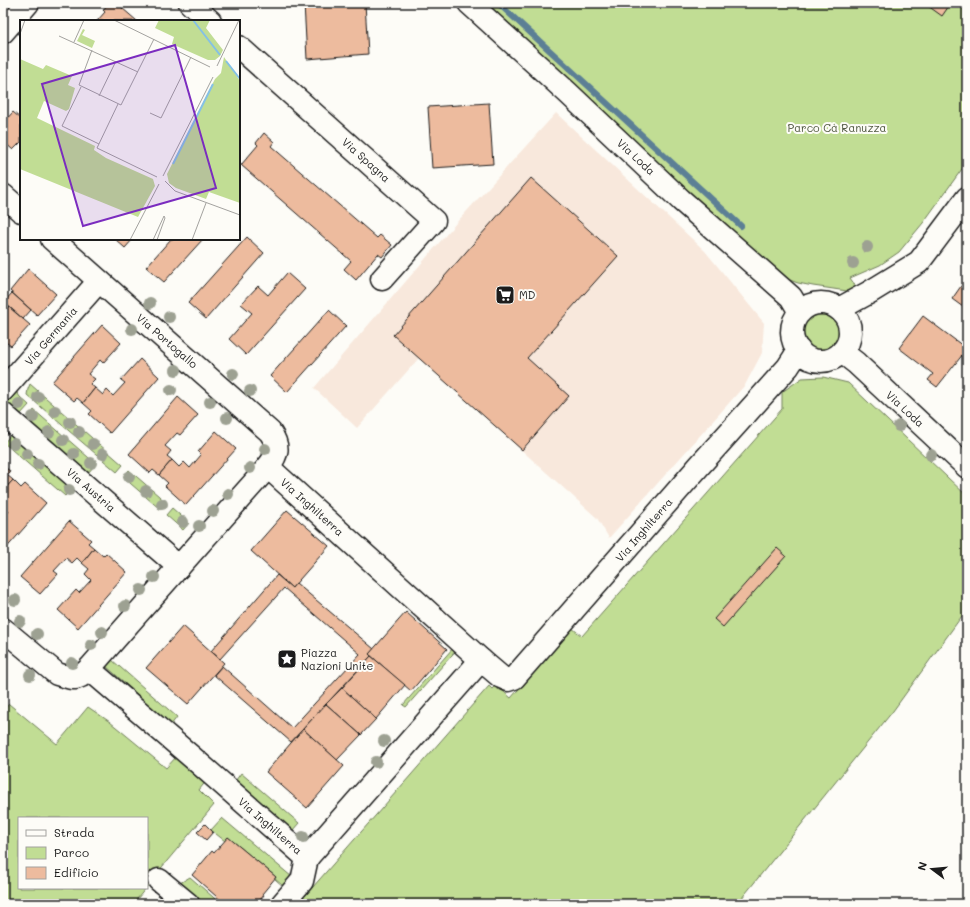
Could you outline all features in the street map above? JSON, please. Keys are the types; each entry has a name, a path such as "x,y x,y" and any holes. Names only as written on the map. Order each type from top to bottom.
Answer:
{"street":[{"path":"3,32 28,3"},
{"path":"190,3 209,20"},
{"name":"Via Loda","path":"469,3 681,200 791,297 800,312"},
{"name":"Via Spagna","path":"240,48 434,221 382,279"},
{"path":"3,195 20,210"},
{"path":"839,310 919,262 967,198"},
{"name":"Via Portogallo","path":"53,240 270,432 275,439 277,446 275,455 268,467"},
{"name":"Via Germania","path":"3,390 99,281"},
{"path":"819,303 833,306 839,310 845,315 850,330 850,338 847,346 836,357 828,360 812,360 804,356 794,343 792,335 795,319 800,312 812,304 819,303"},
{"name":"Via Inghilterra","path":"268,467 481,660 501,677 508,680 514,678 788,367 798,350"},
{"name":"Via Loda","path":"842,352 856,363 967,467"},
{"name":"Via Austria","path":"3,414 179,567"},
{"path":"3,629 57,674 71,678 82,674 268,467"},
{"name":"Via Inghilterra","path":"82,674 193,758 307,858 481,660"},
{"path":"282,904 302,881 307,858"},
{"path":"159,880 188,904"}],"shaded area":[{"path":"556,113 705,251 764,323 762,353 745,385 609,538 597,518 419,358 357,428 314,388 457,222"}],"green space":[{"name":"Parco Cà Ranuzza","path":"482,3 967,3 967,162 923,223 899,252 880,265 850,278 857,288 847,291 798,283 784,278 732,236"},
{"path":"820,313 828,315 834,319 838,325 840,333 838,341 834,347 828,351 820,353 812,351 806,347 802,341 800,333 802,325 806,319 812,315"},
{"path":"823,377 848,383 967,496 967,609 893,711 737,904 298,904 489,686 492,689 496,685 511,698 572,628 582,636 782,409 782,392 802,378"},
{"path":"30,384 123,465 117,472 27,395"},
{"path":"16,391 29,405 20,415 9,405 8,401"},
{"path":"34,410 96,464 87,474 26,420"},
{"path":"12,433 73,487 65,496 4,443"},
{"path":"129,470 167,503 161,510 123,477"},
{"path":"172,508 189,523 183,530 166,515"},
{"path":"459,647 406,707 403,705 453,648"},
{"path":"112,660 177,717 171,725 106,666"},
{"path":"9,704 57,744 88,707 110,722 166,768 178,755 207,780 199,790 214,805 148,886 148,817 18,817 18,889 145,889 133,904 3,904 3,711"},
{"path":"241,773 299,823 292,831 236,780"},
{"path":"222,818 292,877 284,887 275,879 276,877 228,837 225,841 211,830"},
{"path":"190,877 221,904 205,904 180,883"}],"building":[{"path":"109,3 122,3 124,5 122,8 136,20 98,20 105,12 103,10"},
{"path":"304,3 365,3 368,54 307,59"},
{"path":"924,3 951,3 942,16"},
{"path":"489,103 493,164 432,168 428,107"},
{"path":"13,112 20,118 20,143 13,150 3,141 3,123"},
{"path":"264,133 274,142 271,146 377,238 380,235 392,245 382,257 378,254 356,280 344,269 351,261 241,165 258,145 256,143"},
{"name":"MD","path":"531,178 618,256 527,358 569,396 522,450 393,335"},
{"path":"247,237 264,253 206,319 188,303"},
{"path":"116,240 132,240 125,248"},
{"path":"170,240 202,240 164,282 146,267"},
{"path":"28,269 56,294 37,315 10,291"},
{"path":"287,273 305,289 246,355 229,339 252,313 241,304 258,286 268,295"},
{"path":"967,279 967,310 952,299"},
{"path":"12,293 31,310 23,319 4,302"},
{"path":"3,302 30,325 11,346 3,340"},
{"path":"329,310 346,326 287,392 270,376"},
{"path":"923,316 967,349 937,387 928,380 933,374 899,348"},
{"path":"102,325 121,343 103,363 100,360 88,374 95,379 90,384 95,388 83,403 77,398 74,401 52,382"},
{"path":"140,359 159,377 110,433 89,414 92,411 83,403 95,388 103,395 107,390 113,396 125,383 121,380"},
{"path":"178,397 198,415 180,435 177,433 165,446 171,451 167,456 172,460 159,475 153,470 150,473 129,454"},
{"path":"216,431 236,449 186,505 165,486 168,483 159,475 172,460 179,467 184,462 190,468 201,455 198,452"},
{"path":"3,466 10,471 7,475 13,480 3,491"},
{"path":"13,480 21,488 25,484 46,503 3,552 3,519 9,511 3,506 8,501 3,497 3,491"},
{"path":"287,510 329,546 292,588 251,551"},
{"path":"69,521 91,540 88,543 94,548 82,563 77,558 72,563 66,558 54,571 58,574 40,594 20,577"},
{"path":"94,548 103,556 106,553 127,572 78,628 58,610 76,590 79,593 91,580 85,574 89,569 82,563"},
{"path":"777,548 786,556 723,627 714,619"},
{"path":"277,575 292,588 296,583 374,649 369,654 371,656 291,742 214,675 222,666 292,728 360,654 284,588 220,659 211,651"},
{"path":"406,612 447,649 411,691 369,654"},
{"path":"183,626 224,663 188,704 146,668"},
{"path":"371,656 405,685 376,719 342,688"},
{"path":"342,688 376,719 361,735 326,704"},
{"path":"326,704 361,735 337,760 303,729"},
{"path":"303,729 344,766 307,808 266,772"},
{"path":"205,824 213,832 206,840 197,832"},
{"path":"228,837 276,877 262,894 264,895 257,904 225,904 192,875 212,851 214,853"}],"waterway":[{"path":"498,3 741,226"}],"place":[{"name":"MD","path":"505,295"},
{"name":"Piazza Nazioni Unite","path":"287,659"}]}
